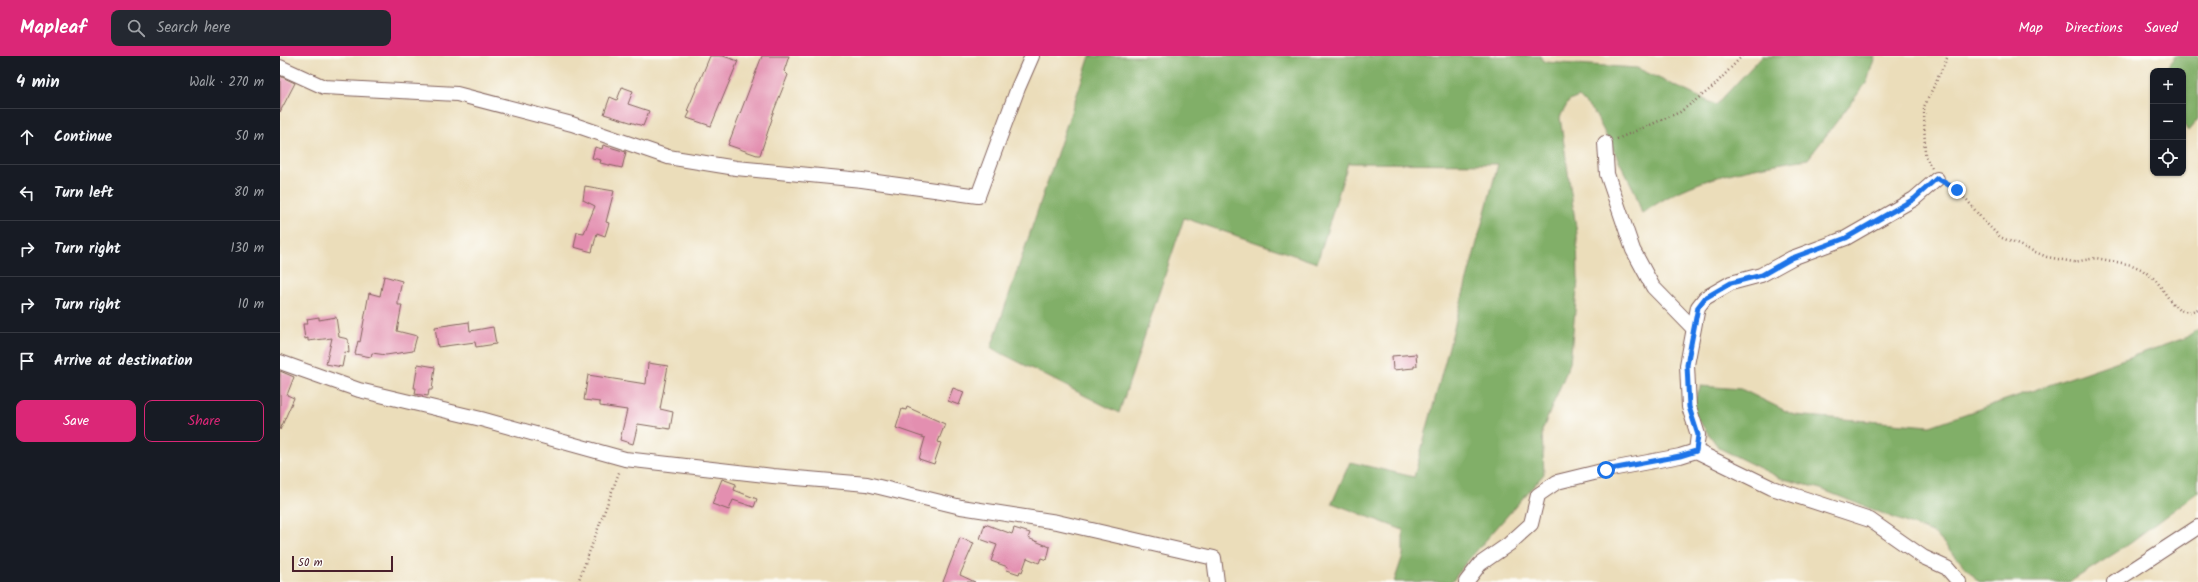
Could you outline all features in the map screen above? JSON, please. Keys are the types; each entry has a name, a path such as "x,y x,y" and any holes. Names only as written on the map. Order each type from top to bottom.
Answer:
{"street":[{"path":"280,67 324,87 457,94 572,124 668,157 736,168 862,180 978,196 1018,88 1032,56"},
{"path":"1606,143 1607,174 1633,250 1653,286 1693,328"},
{"path":"1696,451 1698,435 1689,407 1687,365 1698,307 1705,298 1714,291 1731,283 1762,275 1792,258 1846,238 1914,199 1937,178"},
{"path":"280,362 359,390 481,419 625,458 773,476 867,484 961,508 1057,522 1214,558 1217,582"},
{"path":"1466,582 1480,564 1509,544 1531,524 1538,495 1557,482 1606,470 1680,456 1696,451 1772,488 1870,520 1923,556 1947,568 1959,582"},
{"path":"2114,582 2198,527"}],"path":[{"path":"1606,143 1680,112 1713,87 1742,56"},
{"path":"1948,56 1924,107 1924,156 1937,178 1948,184 1967,200 1982,219 2000,237 2047,258 2074,262 2096,258 2141,268 2156,280 2171,302 2179,310 2190,312 2198,309"},
{"path":"578,582 625,458"}],"green space":[{"path":"1090,56 1540,56 1545,62 1637,68 1716,105 1762,56 1875,56 1867,82 1808,159 1764,166 1721,176 1680,191 1661,201 1642,214 1635,192 1594,112 1579,97 1569,101 1560,117 1577,234 1578,280 1570,363 1542,431 1544,474 1464,565 1452,582 1394,582 1403,555 1403,530 1332,503 1350,462 1414,477 1498,164 1348,163 1317,263 1184,218 1119,413 991,348"},
{"path":"2175,56 2198,56 2198,119 2188,131 2186,129 2186,68 2166,68"},
{"path":"2198,329 2198,492 2120,550 2070,582 1979,582 1935,534 1818,488 1780,478 1719,448 1690,409 1701,386 1741,389 1794,415 1930,426 2185,338"}],"building":[{"path":"710,56 723,56 738,61 711,126 687,118 690,112 687,111"},
{"path":"762,56 789,56 784,71 788,75 771,118 772,119 760,155 757,155 728,145"},
{"path":"280,76 295,83 280,112"},
{"path":"622,87 633,91 628,104 649,111 643,126 604,114 610,97 617,100"},
{"path":"603,145 626,152 622,168 600,163 601,160 592,158 595,147 602,149"},
{"path":"585,186 614,191 606,222 609,223 605,236 597,233 592,252 574,247 577,232 584,233 595,206 583,200"},
{"path":"384,276 402,281 398,305 402,305 397,331 417,336 413,351 386,355 372,353 371,357 355,354 358,341 360,342 369,293 380,296"},
{"path":"319,317 319,320 336,317 339,337 348,339 349,353 345,352 342,367 326,364 332,338 308,341 308,338 305,339 303,324 308,324 307,319"},
{"path":"469,322 470,331 493,327 496,344 476,347 475,342 438,347 435,327"},
{"path":"1416,354 1417,366 1414,366 1414,368 1393,370 1392,356"},
{"path":"648,363 668,366 660,409 673,412 670,429 638,424 633,444 620,440 627,410 600,406 600,402 584,400 588,375 646,384"},
{"path":"418,364 435,367 432,390 429,390 428,396 415,394 416,388 414,388"},
{"path":"280,371 294,377 287,395 294,398 280,430"},
{"path":"953,388 964,392 959,405 948,401"},
{"path":"907,407 945,424 938,442 941,443 934,464 919,459 925,438 896,428 902,409 906,410"},
{"path":"722,479 736,484 734,490 757,499 754,507 733,500 729,510 712,504"},
{"path":"985,524 1012,534 1014,528 1030,533 1028,538 1050,547 1047,560 1041,558 1039,563 1027,558 1022,572 1020,571 1019,574 1007,570 1008,567 991,561 997,545 980,539"},
{"path":"960,538 974,543 960,575 975,582 943,582"}],"route":[{"path":"1606,470 1680,456 1696,451 1698,435 1689,407 1687,365 1698,307 1705,298 1714,291 1731,283 1762,275 1792,258 1846,238 1914,199 1937,178 1957,190"}]}
